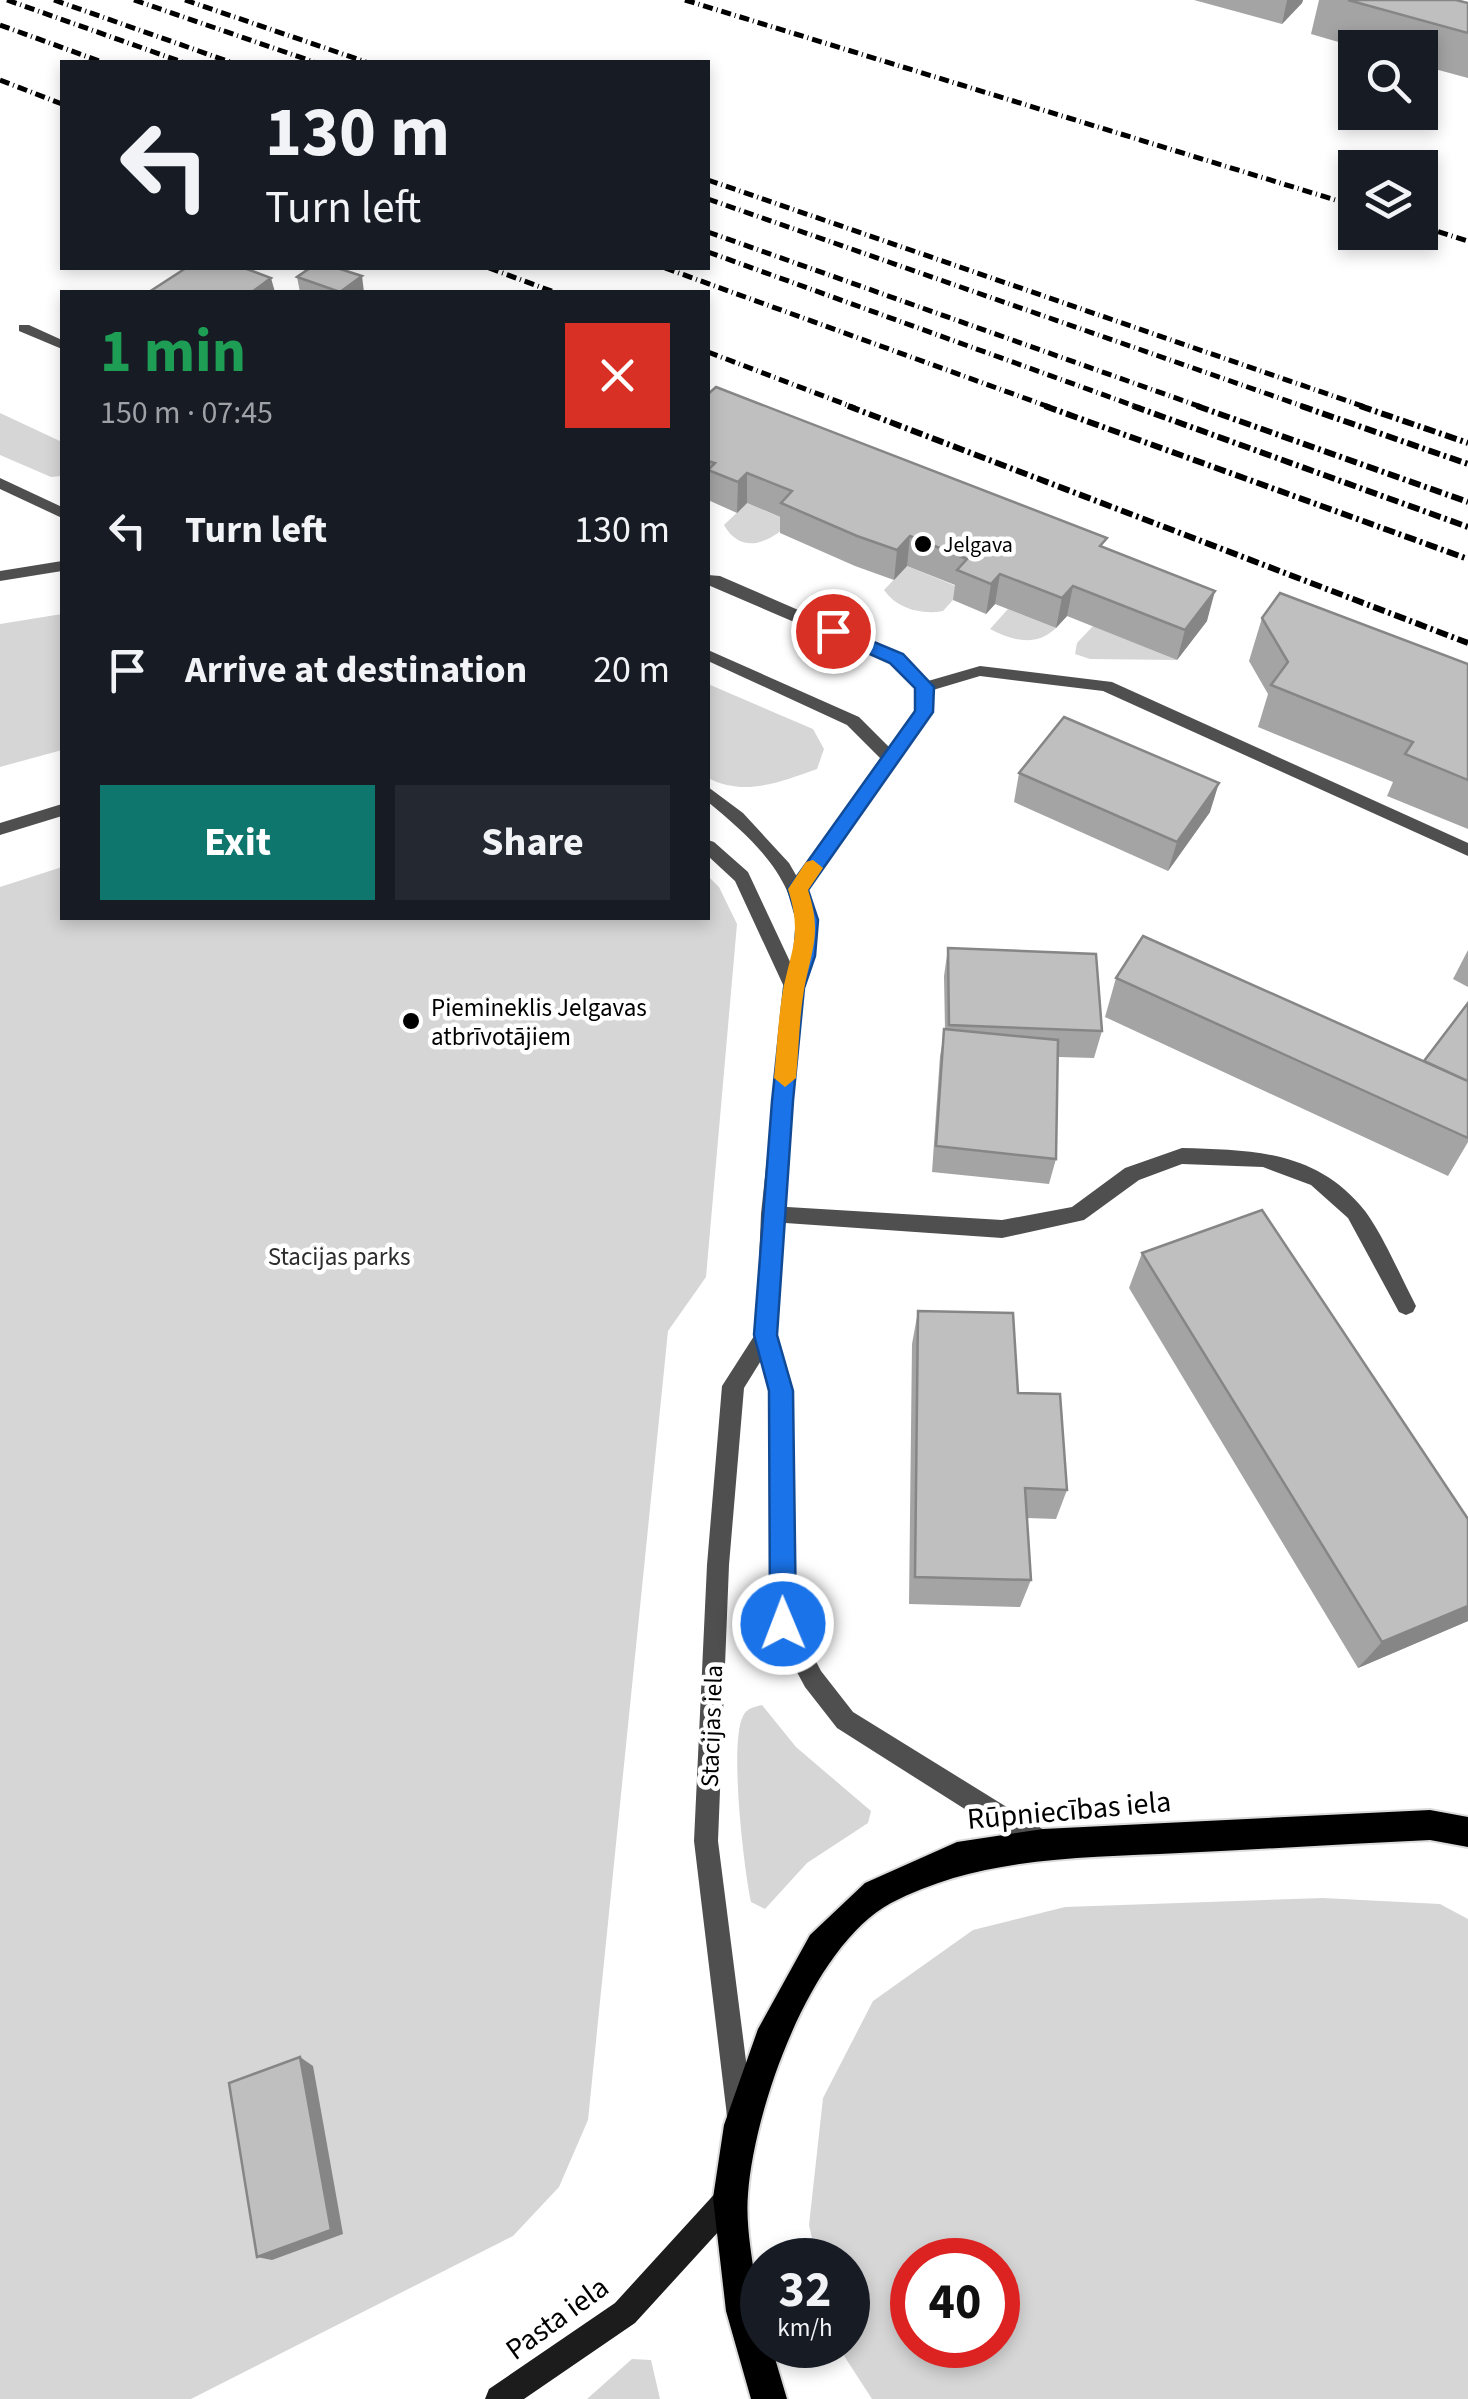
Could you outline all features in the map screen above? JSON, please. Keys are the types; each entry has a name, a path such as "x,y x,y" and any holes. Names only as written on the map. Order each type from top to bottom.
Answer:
{"main road":[{"name":"Rūpniecības iela","path":"769,2399 744,2311 730,2198 741,2125 770,2041 821,1946 876,1894 956,1858 1043,1844 1430,1824 1468,1832"},
{"name":"Pasta iela","path":"499,2399 625,2313 730,2198"}],"street":[{"path":"24,328 60,344"},
{"path":"0,484 60,512"},
{"path":"0,576 60,566"},
{"path":"710,580 896,659 925,687 924,712 798,889"},
{"path":"710,656 853,721 890,758"},
{"path":"925,687 980,671 1106,686 1468,850"},
{"path":"710,794 742,822 798,889 808,920 804,956 794,988 771,1214 766,1335 781,1391 783,1624 813,1679 845,1720 1043,1844"},
{"path":"0,829 60,811"},
{"path":"710,848 742,877 794,988"},
{"path":"771,1214 1002,1229 1077,1214 1132,1174 1182,1156 1264,1159 1318,1180 1356,1212 1406,1306"},
{"name":"Stacijas iela","path":"741,2125 706,1841 718,1565 733,1386 766,1335"}],"green space":[{"path":"0,413 60,441 60,476 51,477 0,455"},
{"path":"747,503 791,522 766,540 739,541 724,525"},
{"path":"907,566 963,589 943,611 903,606 884,590"},
{"path":"1008,609 1056,628 1032,640 1007,637 990,629"},
{"path":"60,614 60,751 0,767 0,624"},
{"path":"1093,626 1177,660 1090,659 1075,654 1077,643"},
{"path":"710,685 813,729 824,749 817,769 776,783 749,787 710,779"},
{"name":"Stacijas parks","path":"60,868 60,920 710,920 710,878 719,887 737,924 706,1277 668,1331 588,2120 559,2187 513,2236 191,2399 0,2399 0,887"},
{"path":"762,1705 796,1747 871,1811 868,1823 807,1863 765,1909 751,1902 737,1752 743,1716"},
{"path":"1323,1898 1440,1904 1468,1919 1468,2399 872,2399 852,2368 870,2368 870,2238 812,2238 809,2225 823,2098 873,2001 973,1930 1065,1907"},
{"path":"632,2359 651,2360 660,2399 587,2399"}],"building":[{"path":"1348,0 1468,3 1468,33"},
{"path":"183,270 249,270 271,278 255,290 152,290"},
{"path":"307,270 343,270 362,276 343,290 297,277"},
{"path":"716,387 1107,538 1100,546 1215,591 1185,630 1073,586 1062,598 1000,574 991,584 957,570 967,559 910,536 897,550 857,536 781,503 792,491 747,473 738,482 710,471 715,463 710,462 710,392"},
{"path":"1280,593 1468,664 1468,780 1405,754 1413,742 1271,685 1288,662 1262,618"},
{"path":"1064,717 1219,783 1177,842 1019,773"},
{"path":"1143,936 1468,1081 1468,1138 1116,978"},
{"path":"948,948 1096,954 1102,1031 949,1025"},
{"path":"1468,1003 1468,1081 1424,1061"},
{"path":"944,1029 1058,1040 1056,1159 936,1146"},
{"path":"1262,1210 1468,1519 1468,1606 1382,1642 1142,1253"},
{"path":"918,1311 1013,1313 1018,1393 1060,1394 1067,1490 1025,1488 1031,1580 915,1577"},
{"path":"300,2057 331,2230 257,2257 229,2083"}],"railway":[{"path":"7,0 176,60"},
{"path":"54,0 224,60"},
{"path":"134,0 308,60"},
{"path":"185,0 360,60"},
{"path":"685,0 1338,201"},
{"path":"0,25 96,60"},
{"path":"0,80 60,103"},
{"path":"710,181 1368,408"},
{"path":"710,200 1308,408"},
{"path":"1438,232 1468,241"},
{"path":"710,233 1204,408"},
{"path":"710,253 1140,408"},
{"path":"494,270 549,290"},
{"path":"671,270 1052,408"},
{"path":"710,353 855,408"},
{"path":"848,406 1468,643"},
{"path":"1045,406 1468,559"},
{"path":"1133,406 1468,527"},
{"path":"1197,406 1468,502"},
{"path":"1301,406 1468,464"},
{"path":"1360,406 1468,443"}],"slow traffic":[{"path":"785,1078 794,988 804,956 808,920 798,889 813,868"}],"place":[{"name":"Jelgava","path":"923,544"},
{"name":"Piemineklis Jelgavas atbrīvotājiem","path":"411,1021"}],"route":[{"path":"783,1624 781,1391 766,1335 771,1214 782,1101 794,988 804,956 808,920 798,889 924,712 925,687 896,659 833,631"}]}
